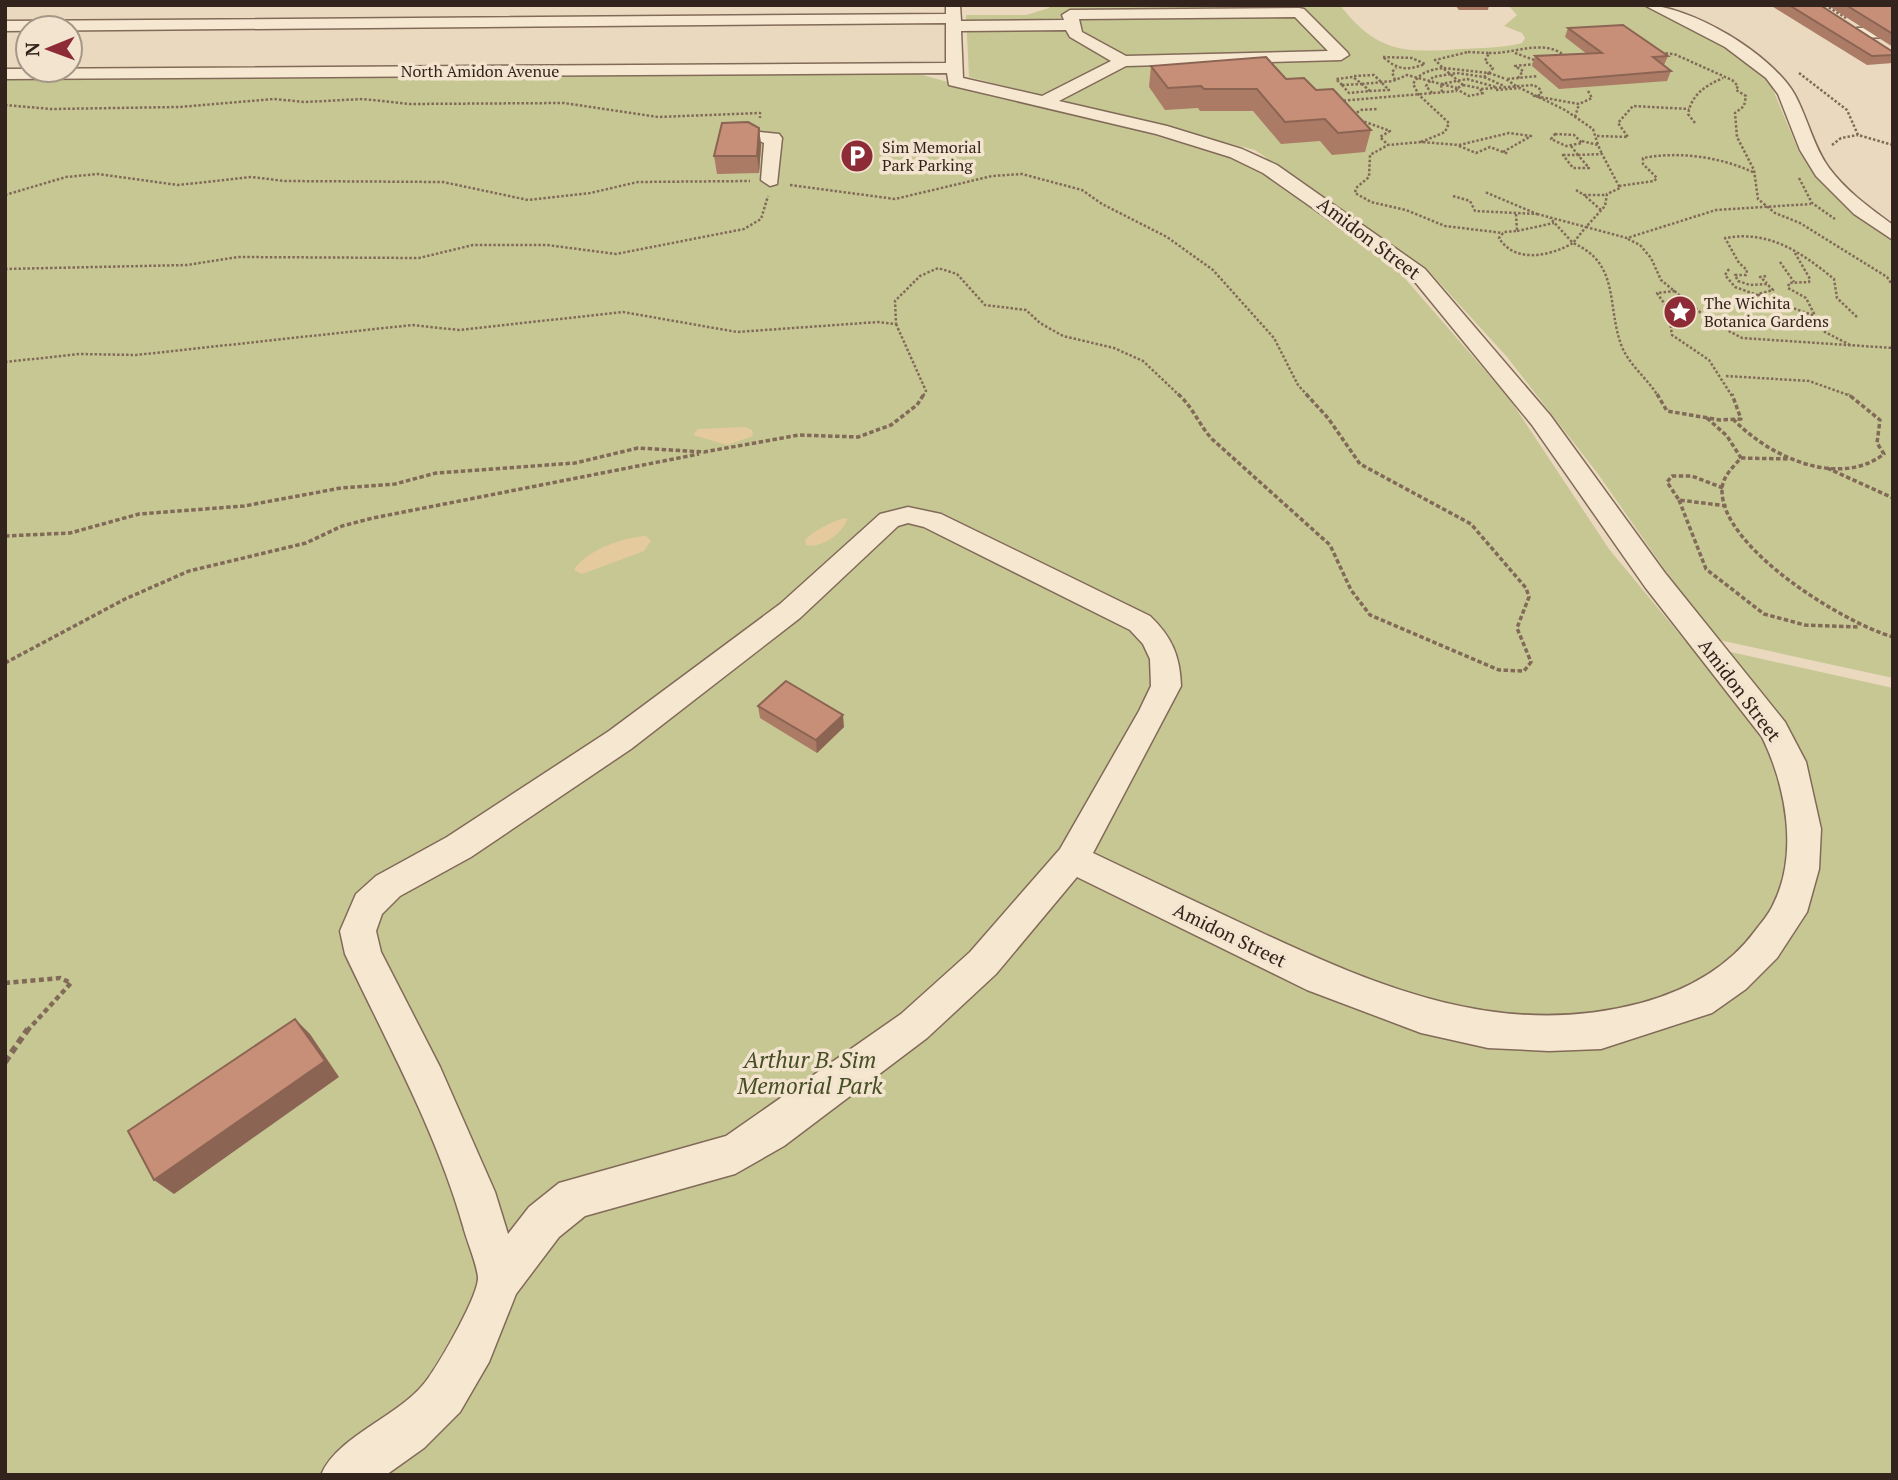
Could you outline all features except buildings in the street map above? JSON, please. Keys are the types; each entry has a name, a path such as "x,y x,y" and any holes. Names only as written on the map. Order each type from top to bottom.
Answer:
{"street":[{"path":"88,40 130,5"},
{"path":"505,71 542,5"},
{"path":"1652,6 1727,44 1772,75 1789,101 1806,144 1822,171 1847,198 1893,234"},
{"path":"5,26 1299,12 1341,55 1123,61 1044,102"},
{"path":"1071,15 1075,34 1123,61"},
{"path":"953,17 955,75"},
{"path":"1838,22 1884,51"},
{"path":"1857,33 1893,32"},
{"name":"North Amidon Avenue","path":"84,72 505,71 955,75"},
{"name":"Amidon Street","path":"955,75 1044,102 1161,130 1236,153 1259,163 1327,206 1418,273 1542,420 1655,580 1774,730 1790,762 1804,829 1802,869 1789,912 1764,947 1733,977 1699,1001 1648,1018 1601,1031 1562,1033 1488,1030 1421,1016 1373,1000 1320,978 1072,859"},
{"path":"760,137 773,138 770,180"},
{"path":"345,1475 407,1431 444,1396 473,1346 500,1279 544,1222 574,1198 735,1154 771,1132 934,1008 983,963 1072,859 1109,798 1166,686 1165,659 1155,638 1140,623 967,540 932,520 908,514 889,520 790,611 620,740 459,847 388,886 368,905 358,931 363,954 426,1080 474,1192 500,1279"}],"path":[{"path":"1520,88 1482,90 1463,85 1435,60 1468,52 1515,53 1533,46 1555,48 1561,56 1558,60 1549,62 1560,62"},
{"path":"1473,86 1493,68 1485,61 1489,53"},
{"path":"1515,53 1534,61 1542,61"},
{"path":"1652,53 1674,54 1736,82 1736,90 1748,99 1735,113 1732,129 1742,150 1749,156 1755,174 1758,199 1775,213 1800,223 1887,277 1893,286"},
{"path":"1383,57 1412,58 1425,64 1410,71 1396,68 1383,57"},
{"path":"1518,78 1523,71 1515,66 1537,64"},
{"path":"1395,80 1392,72 1396,68"},
{"path":"1415,77 1443,68 1489,73 1506,79 1575,117 1597,136 1628,137 1618,123 1633,106 1689,109"},
{"path":"1432,93 1426,86 1429,81 1449,73 1484,76 1505,86"},
{"path":"1374,75 1389,90 1349,93 1336,79 1353,76 1374,75"},
{"path":"1342,85 1395,80 1407,75 1475,96 1482,90 1496,87 1534,85 1541,90 1541,95 1534,96"},
{"path":"1353,76 1370,91"},
{"path":"1506,79 1538,76"},
{"path":"1415,77 1413,88 1418,95 1440,110 1449,123 1445,132 1421,142"},
{"path":"1689,109 1700,89 1724,78"},
{"path":"1441,84 1456,79 1479,81 1496,87"},
{"path":"1441,84 1439,86 1443,93"},
{"path":"1377,109 1360,110 1329,102 1443,93 1457,90 1463,85"},
{"path":"1534,96 1579,104 1590,102 1592,98 1587,89"},
{"path":"5,105 51,109 179,107 274,99 305,102 363,99 409,104 484,101 564,103 643,116 760,114 760,137"},
{"path":"1575,117 1579,104"},
{"path":"1689,109 1695,123"},
{"path":"1360,110 1351,116 1390,131 1380,137 1388,145"},
{"path":"1360,127 1370,128 1371,124"},
{"path":"1503,152 1531,136 1509,133 1459,145 1421,142 1388,145 1370,155 1369,177 1356,188 1355,193 1445,226 1503,233 1555,223"},
{"path":"1582,141 1581,144 1571,146 1556,143 1551,137 1564,133 1598,145"},
{"path":"1597,136 1598,145 1619,186"},
{"path":"1459,145 1476,153 1490,147 1508,154"},
{"path":"1571,146 1577,154 1589,168 1573,168 1563,155 1577,154 1602,154"},
{"path":"1619,186 1654,181 1657,178 1643,164 1643,158 1660,155 1728,160 1755,174"},
{"path":"5,195 66,177 98,174 178,185 251,177 285,181 443,182 528,200 590,193 638,182 770,180 886,200 923,195 992,177 1035,175 1082,190 1102,204 1167,237 1213,270 1274,338 1298,385 1328,418 1360,464 1443,508 1481,534 1527,588 1529,597 1517,628 1531,662 1524,671 1499,670 1370,615 1351,590 1330,545 1212,439 1201,428 1191,405 1143,361 1114,348 1063,335 1048,328 1026,310 985,305 958,273 948,267 929,269 895,301 896,324 926,391 917,405 891,425 858,437 799,435 704,452 342,526 306,543 212,562 125,600 5,663"},
{"path":"5,269 187,265 237,257 419,258 473,245 547,245 616,254 730,232 754,224 765,211 770,180"},
{"path":"1584,195 1607,195 1616,192 1619,186"},
{"path":"1576,190 1601,210"},
{"path":"1485,191 1536,214 1627,238 1640,245 1651,258 1661,280 1712,321 1742,338 1756,341 1784,338 1893,348"},
{"path":"1503,233 1499,238 1506,248 1529,254 1554,253 1573,243 1601,210 1607,195"},
{"path":"1453,196 1470,201 1475,211 1492,208 1516,214 1536,214"},
{"path":"1627,238 1716,210 1811,204"},
{"path":"1516,214 1517,231"},
{"path":"1549,218 1573,243 1593,253 1606,275 1615,306 1618,338 1628,360 1649,382 1667,411 1706,418 1741,419 1725,376 1695,347 1672,335 1668,309 1657,293 1675,291"},
{"path":"1767,284 1749,285 1738,281 1735,275 1746,275 1747,270 1725,238 1752,235 1781,243 1812,261 1834,279 1838,298 1858,318"},
{"path":"1794,252 1810,279 1809,282 1794,282 1787,285 1788,288 1806,298 1823,331 1853,346"},
{"path":"1780,262 1794,282"},
{"path":"1730,270 1725,275 1729,282 1816,317"},
{"path":"1760,296 1758,294 1773,290 1760,277 1766,276"},
{"path":"5,362 80,354 135,355 412,325 458,330 623,312 737,332 878,322 896,324"},
{"path":"1725,376 1765,381 1815,379 1841,388 1865,403 1880,420 1877,443 1884,454 1876,463 1844,468 1792,459 1770,450 1733,419"},
{"path":"1706,418 1727,436 1741,458"},
{"path":"5,536 70,533 139,514 244,506 341,488 395,484 436,473 575,463 638,448 704,452"},
{"path":"1792,459 1741,458 1729,470 1723,488 1733,523 1759,555 1806,593 1861,627 1893,637"},
{"path":"1819,465 1893,498"},
{"path":"1723,488 1697,476 1672,476 1667,482 1679,500 1706,569 1764,614 1805,625 1861,627"},
{"path":"1679,500 1727,506"},
{"path":"5,983 60,978 71,983 21,1037 5,1062"}],"green space":[{"name":"The Wichita Botanica Gardens","path":"1049,5 1340,5 1366,33 1380,41 1423,51 1492,48 1522,43 1525,38 1522,33 1504,26 1517,15 1508,5 1641,5 1729,49 1756,68 1771,85 1799,152 1816,175 1864,220 1893,241 1893,678 1719,640 1686,600 1598,474 1507,357 1426,268 1255,150 969,77 966,15 1026,15 1049,8"},
{"name":"Arthur B. Sim Memorial Park","path":"912,72 1030,105 1044,102 1250,164 1333,218 1395,267 1509,398 1609,549 1686,642 1893,688 1893,1475 5,1475 5,79 14,79 14,84 84,84 84,78"}],"sand":[{"path":"745,427 752,430 753,436 727,445 693,435 698,429"},
{"path":"847,518 842,529 825,542 806,545 805,540 813,533"},
{"path":"646,536 651,541 644,551 582,574 574,570 595,551 627,539"}],"place":[{"name":"Sim Memorial Park Parking","path":"857,156"},
{"name":"The Wichita Botanica Gardens","path":"1680,312"}]}
